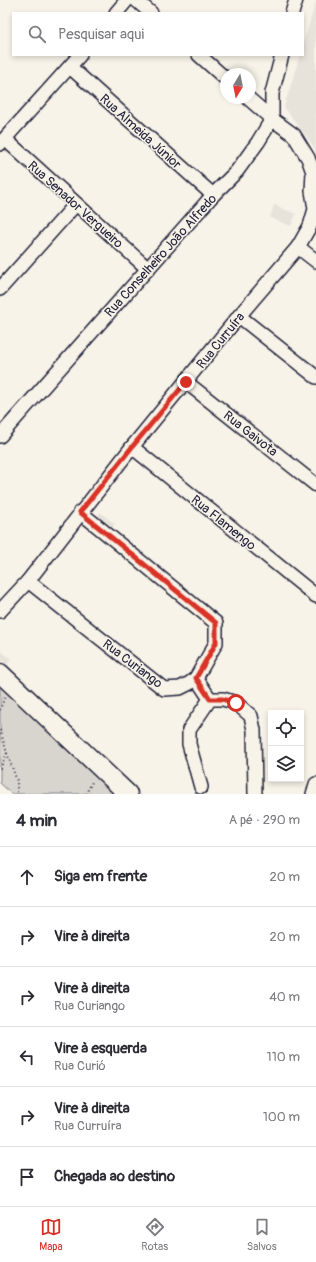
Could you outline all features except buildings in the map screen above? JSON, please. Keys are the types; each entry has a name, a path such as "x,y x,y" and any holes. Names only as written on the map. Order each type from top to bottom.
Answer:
{"street":[{"path":"117,12 127,0"},
{"path":"136,0 150,12"},
{"path":"292,12 296,0"},
{"path":"2,141 79,56"},
{"path":"200,56 220,74"},
{"path":"272,119 272,93 282,56"},
{"name":"Rua Almeida Júnior","path":"70,67 213,195"},
{"name":"Rua Curruíra","path":"0,611 28,581 80,512 132,447 239,316 298,247 310,226 315,209 312,191 313,172 308,158 294,135 255,104"},
{"name":"Rua Conselheiro João Alfredo","path":"0,436 236,170 258,142 272,119"},
{"name":"Rua Senador Vergueiro","path":"2,141 76,204 148,269"},
{"path":"0,289 76,204"},
{"path":"298,247 316,261"},
{"path":"239,316 316,377"},
{"name":"Rua Gaivota","path":"186,382 316,485"},
{"name":"Rua Flamengo","path":"132,447 316,596"},
{"name":"Rua Curiango","path":"28,581 164,689 180,688 196,678 216,643 216,623 80,512"},
{"path":"0,673 128,794"},
{"path":"196,678 210,699"},
{"path":"201,787 189,744 189,730 210,699"},
{"path":"210,699 222,699 236,703 251,716 254,730 255,794"},
{"path":"313,794 316,784"}],"path":[{"path":"0,730 17,781 17,794"},
{"path":"0,769 7,753"}],"shaded area":[{"path":"316,1 316,154 314,147 284,107 300,56 304,56 304,41"},
{"path":"274,205 296,214 291,226 270,218"},
{"path":"100,512 115,524 111,529 97,517"},
{"path":"0,650 11,659 7,665 0,659"},
{"path":"0,683 116,794 12,794 0,783"}],"route":[{"path":"186,382 80,512 216,623 216,643 196,678 210,699 222,699 236,703"}]}
